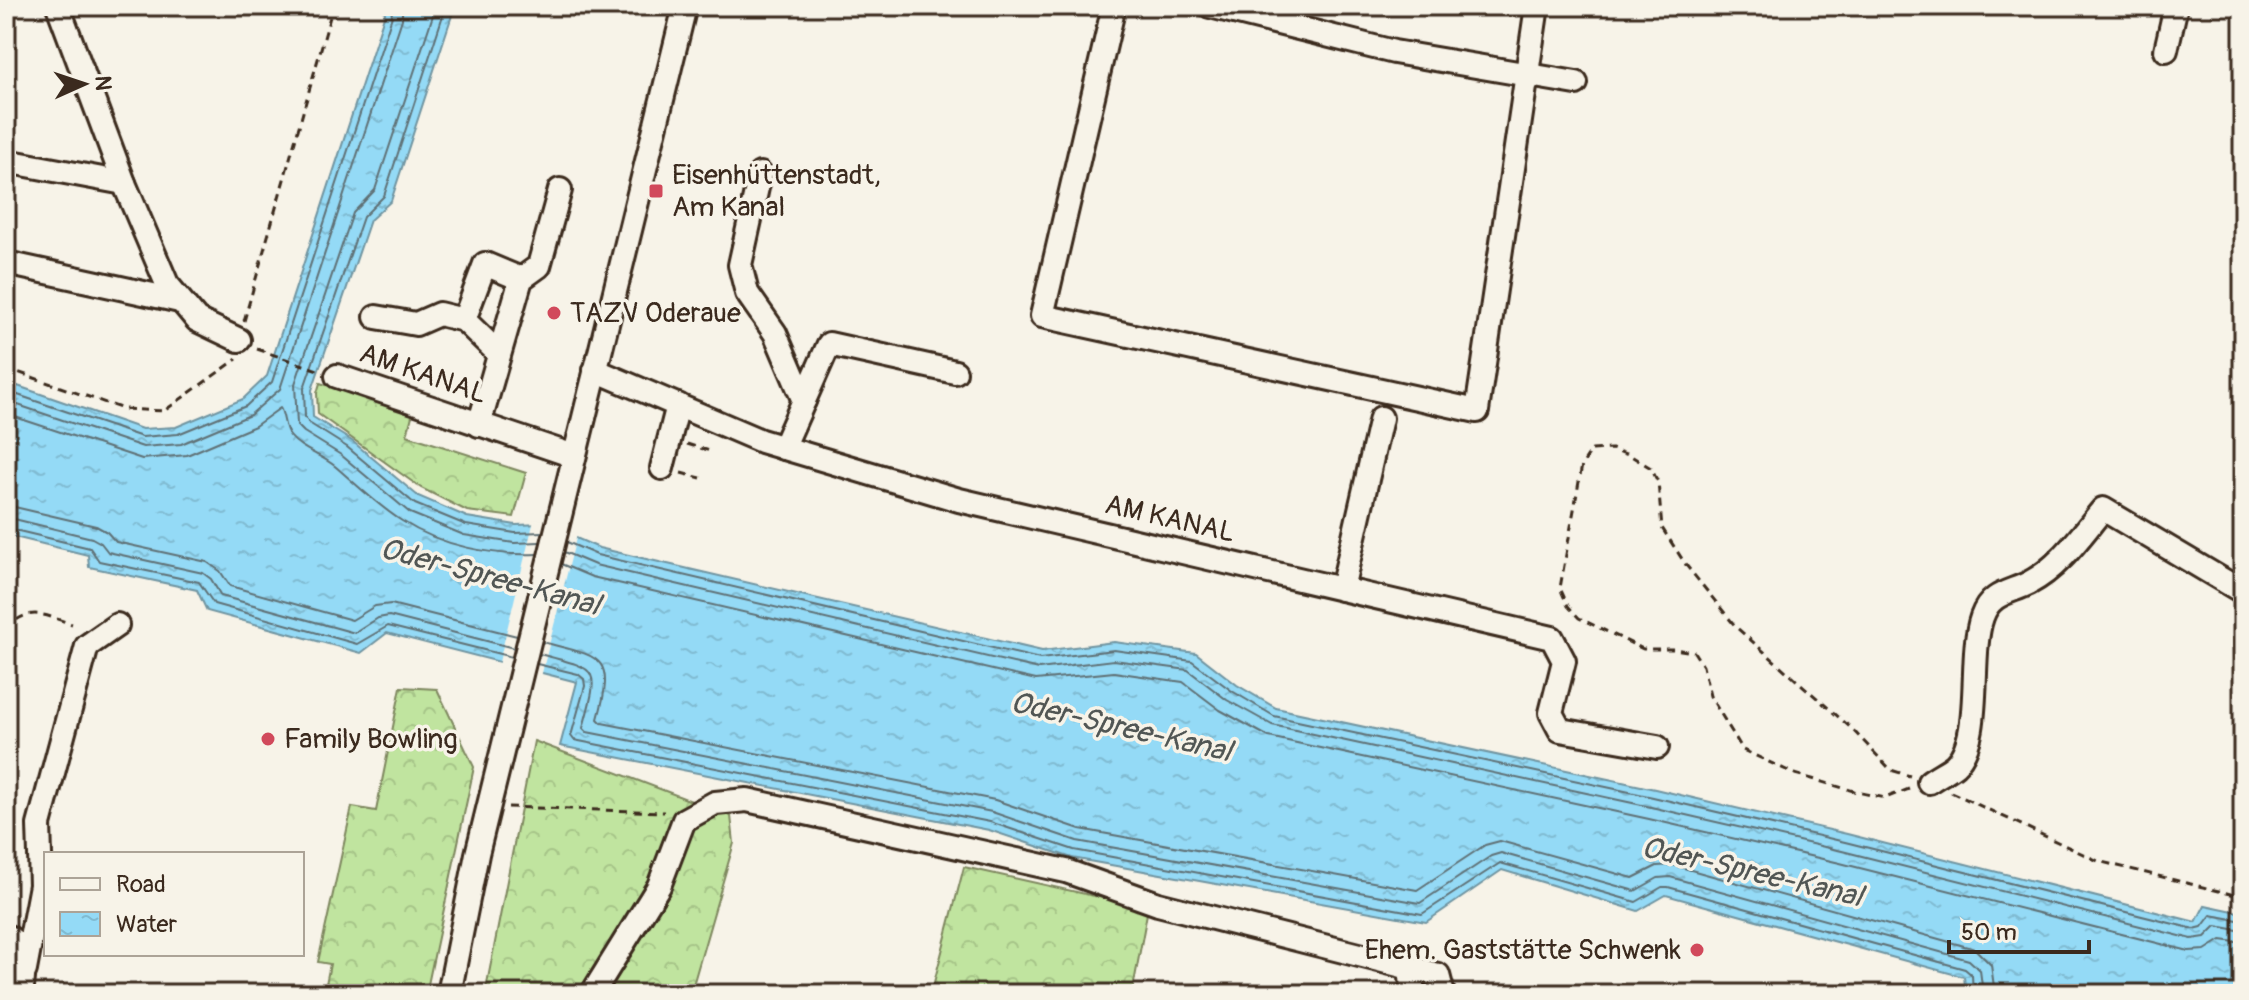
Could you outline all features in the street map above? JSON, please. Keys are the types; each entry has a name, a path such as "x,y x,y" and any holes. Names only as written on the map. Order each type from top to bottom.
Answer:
{"street":[{"path":"58,6 124,183 167,284 197,320 244,348"},
{"path":"449,994 477,854 685,6"},
{"path":"1114,6 1042,316 1477,411 1537,6"},
{"path":"1210,6 1394,52 1576,83"},
{"path":"2166,50 2176,6"},
{"path":"6,161 124,183"},
{"path":"760,174 740,265 747,293 775,333 804,401"},
{"path":"479,425 521,279 539,266 560,190"},
{"path":"6,263 180,301"},
{"path":"464,320 485,264 521,279"},
{"path":"376,317 416,324 439,314 464,320 499,354"},
{"path":"783,448 829,344 955,372"},
{"name":"AM KANAL","path":"595,370 761,441 959,500 1552,638 1564,661 1551,713 1560,730 1657,747"},
{"name":"AM KANAL","path":"337,376 574,456"},
{"path":"662,468 678,405"},
{"path":"1342,589 1381,418"},
{"path":"1929,782 1956,764 1970,743 1975,663 1982,615 1999,593 2030,583 2068,552 2103,509 2243,592"},
{"path":"21,994 41,885 39,825 87,646 117,625"},
{"path":"592,994 659,886 684,820 715,803 747,800 1066,871 1158,904 1438,975 1443,994"},
{"path":"6,936 14,940 22,953 25,970"},
{"path":"1410,969 1413,994"}],"path":[{"path":"6,368 123,409 164,411 244,348 333,6"},
{"name":"AM KANAL","path":"244,348 337,376"},
{"path":"1929,782 1885,798 1832,785 1782,768 1743,750 1710,696 1703,666 1694,652 1643,649 1579,618 1568,606 1560,588 1582,465 1592,450 1612,449 1651,468 1658,482 1662,528 1686,565 1736,627 1851,728 1891,770 1929,782 2098,861 2243,897"},
{"path":"6,629 19,616 38,613 72,624"},
{"path":"504,807 650,810 692,816"}],"green space":[{"path":"320,383 413,412 407,435 526,473 514,517 467,511 421,488 318,414"},
{"path":"401,687 437,689 474,767 426,994 324,994 330,964 318,962 352,807 376,811"},
{"path":"534,741 731,816 734,843 691,992 697,994 485,994"},
{"path":"964,867 1148,908 1132,994 931,994"}],"water":[{"name":"Oder-Spree-Kanal","path":"382,6 455,6 391,201 370,220 312,390 313,417 352,441 418,496 467,517 516,525 544,524 599,548 1042,651 1114,642 1196,653 1237,685 1276,708 1655,789 2196,922 2205,905 2243,913 2243,994 1966,994 1964,977 1666,895 1638,911 1502,870 1426,922 1072,858 989,830 560,746 577,682 387,633 361,653 207,611 197,590 89,567 88,555 6,535 6,382 142,429 176,427 243,399 267,376 385,13"}],"pier":[{"path":"534,520 545,520 577,534 541,677 498,666"}],"place":[{"name":"Eisenhüttenstadt, Am Kanal","path":"656,191"},
{"name":"TAZV Oderaue","path":"554,313"},
{"name":"Family Bowling","path":"268,739"},
{"name":"Ehem. Gaststätte Schwenk","path":"1697,950"}]}
